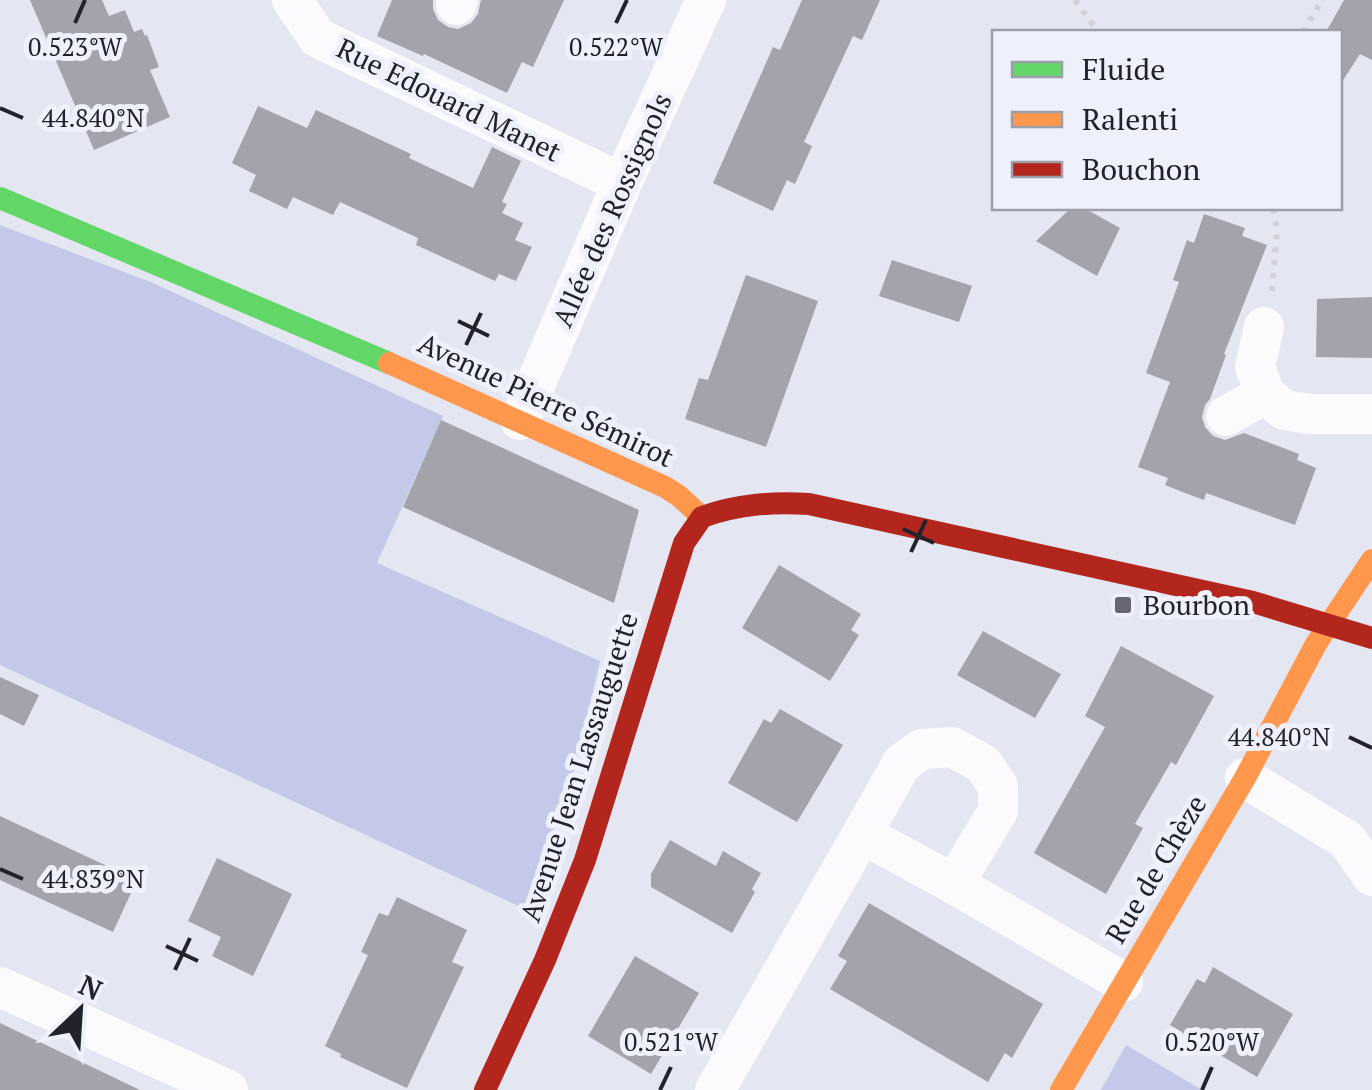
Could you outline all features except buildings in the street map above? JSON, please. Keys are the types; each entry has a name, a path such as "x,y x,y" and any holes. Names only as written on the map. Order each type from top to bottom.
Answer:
{"street":[{"name":"Rue Edouard Manet","path":"292,0 318,38 622,183"},
{"name":"Allée des Rossignols","path":"520,420 706,0"},
{"name":"Avenue Pierre Sémirot","path":"0,198 222,289 520,420 665,487 702,517"},
{"path":"1264,327 1255,368 1264,394 1284,410 1372,414"},
{"path":"1226,416 1264,394"},
{"path":"702,517 760,501 809,504 1253,602 1372,638"},
{"name":"Avenue Jean Lassauguette","path":"485,1090 546,960 585,860 684,543 702,517"},
{"path":"1329,624 1372,560"},
{"name":"Rue de Chèze","path":"1061,1090 1245,778 1329,624"},
{"path":"715,1090 902,763 922,749 952,747 983,764 998,786 998,810 954,884"},
{"path":"1245,778 1348,840 1372,876"},
{"path":"862,834 1123,982"},
{"path":"0,987 228,1090"}],"path":[{"path":"1075,0 1097,30"},
{"path":"1304,30 1322,0"},
{"path":"1264,327 1274,281 1273,210"}],"shaded area":[{"path":"0,225 153,283 443,416 377,563 600,661 575,768 525,909 0,665"},
{"path":"1126,1045 1202,1090 1101,1090"}],"traffic: fast":[{"path":"0,198 389,363"}],"traffic: slow":[{"path":"389,363 665,487 702,517"},
{"path":"1061,1090 1245,778 1316,644 1372,560"}],"traffic: jam":[{"path":"702,517 755,505 809,504 1253,602 1372,638"},
{"path":"485,1090 545,960 585,860 684,543 702,517"}],"place":[{"name":"Bourbon","path":"1123,605"}]}
